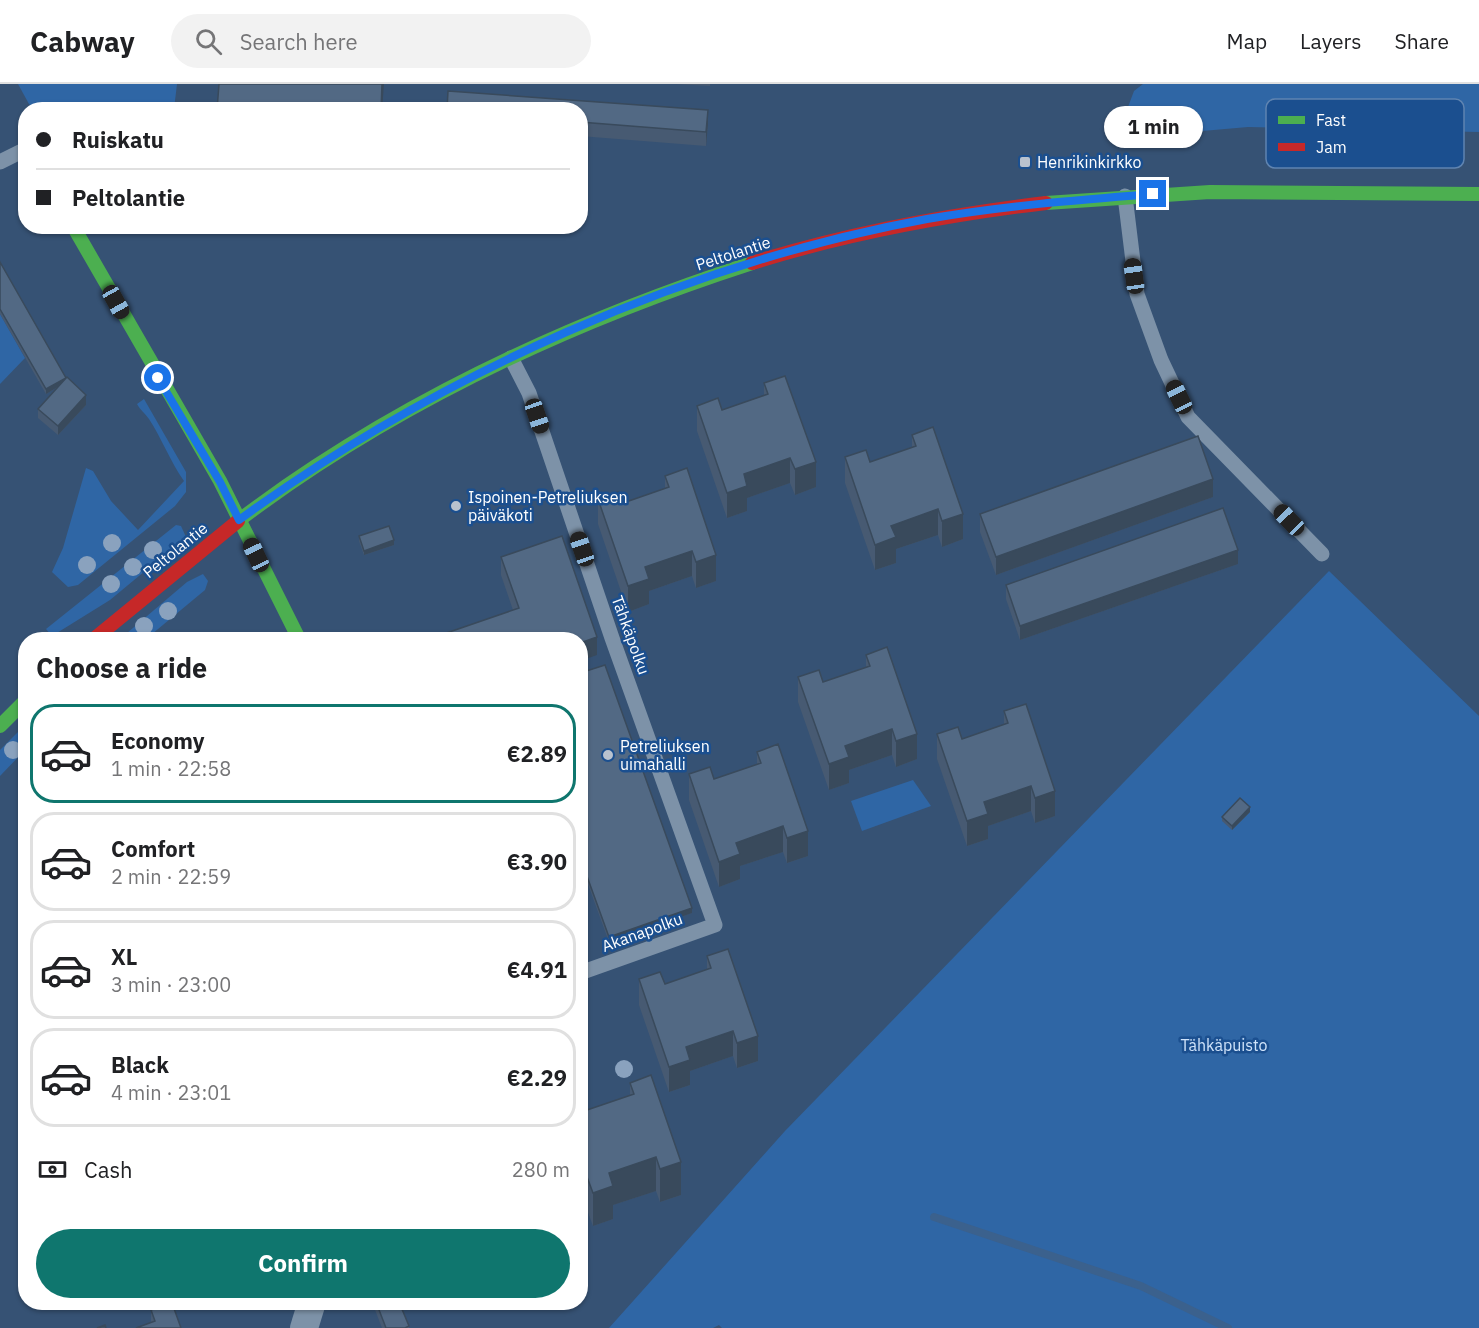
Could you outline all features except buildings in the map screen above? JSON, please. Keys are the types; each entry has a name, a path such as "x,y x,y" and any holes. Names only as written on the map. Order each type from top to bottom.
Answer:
{"street":[{"name":"Peltolantie","path":"102,632 200,549 290,483 364,437 511,358 585,323 695,283 850,237 927,219 1050,202 1125,196 1255,191 1479,194"},
{"path":"78,234 220,482 295,632"},
{"path":"0,726 18,708"},
{"path":"304,1328 310,1310"}],"lane":[{"path":"0,162 18,152"},
{"path":"1125,196 1137,294 1161,360 1188,417 1322,554"},
{"name":"Tähkäpolku","path":"511,358 529,393 612,638 715,924"},
{"name":"Akanapolku","path":"588,970 715,924"}],"green space":[{"path":"18,84 177,84 175,102 28,102"},
{"path":"1143,84 1479,84 1479,132 1464,132 1464,99 1266,99 1266,127 1168,134 1137,123 1128,107 1134,91"},
{"path":"0,314 25,358 0,384"},
{"path":"144,399 186,472 186,492 175,506 78,585 68,587 52,572 63,548 86,468 93,471 111,501 138,530 184,481 154,427 137,404"},
{"path":"176,525 181,526 186,537 110,600 58,632 49,632 46,629"},
{"name":"Tähkäpuisto","path":"1329,571 1479,716 1479,1328 722,1328 719,1325 713,1328 609,1328 785,1131"},
{"path":"203,574 208,581 205,590 154,632 128,632 187,582"},
{"path":"18,732 18,757 0,776 0,750"},
{"path":"913,780 931,806 862,831 851,801"}],"waterway":[{"path":"934,1217 1141,1286 1228,1328"}],"traffic: fast":[{"path":"1046,203 1210,192 1479,194"},
{"path":"78,234 220,481 296,632"},
{"path":"238,521 357,440 484,371 616,312 752,263"},
{"path":"0,726 18,708"}],"traffic: jam":[{"path":"752,263 788,252 898,226 1046,203"},
{"path":"103,632 238,521"}],"place":[{"name":"Henrikinkirkko","path":"1025,162"},
{"name":"Ispoinen-Petreliuksen päiväkoti","path":"456,506"},
{"name":"Petreliuksen uimahalli","path":"608,755"}],"route":[{"path":"158,378 220,482 239,520 324,460 383,425 511,358 585,323 695,283 779,256 927,219 1050,202 1153,194"}]}
